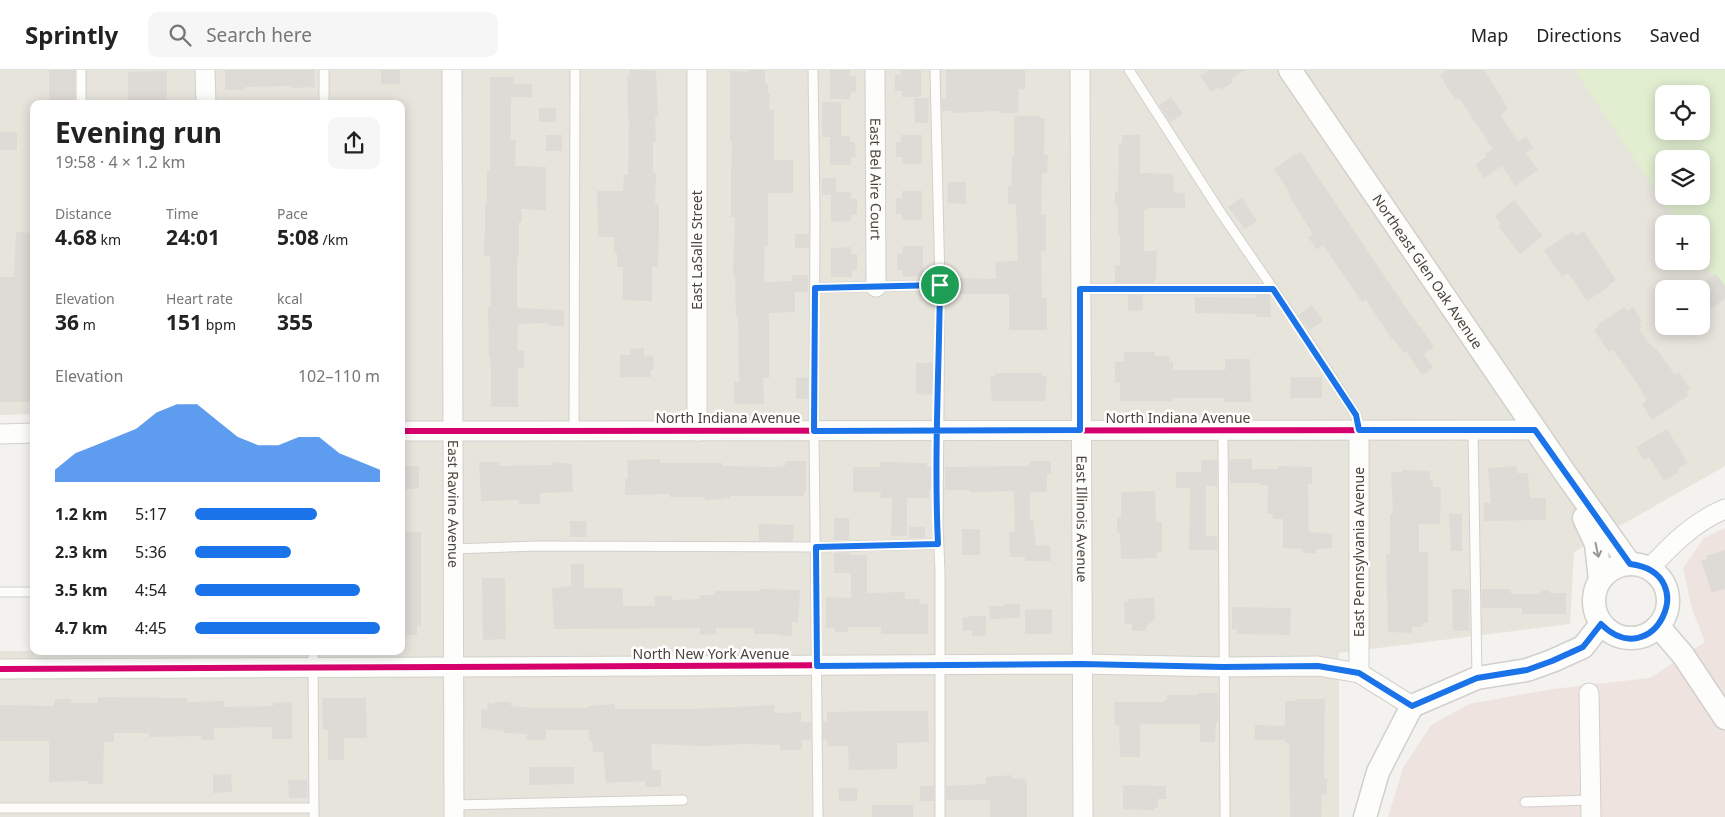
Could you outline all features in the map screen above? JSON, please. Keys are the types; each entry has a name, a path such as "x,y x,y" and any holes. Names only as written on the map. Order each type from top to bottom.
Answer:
{"street":[{"path":"205,70 206,100"},
{"name":"East Ravine Avenue","path":"452,70 454,811"},
{"name":"East LaSalle Street","path":"697,70 697,431"},
{"name":"East Bel Aire Court","path":"875,70 876,287"},
{"name":"East Illinois Avenue","path":"1080,70 1083,817"},
{"name":"Northeast Glen Oak Avenue","path":"1290,70 1565,473 1639,567"},
{"name":"East Pennsylvania Avenue","path":"1359,430 1359,673"},
{"name":"North Indiana Avenue","path":"405,432 1535,430"},
{"path":"0,434 30,434"},
{"name":"Northeast Glen Oak Avenue","path":"1565,473 1596,544 1600,580"},
{"path":"1639,567 1696,525 1725,509"},
{"path":"1618,566 1639,567 1658,576 1664,585 1667,595 1667,606 1664,617 1650,633 1640,637 1618,637 1601,624 1593,602 1595,590 1600,580 1618,566"},
{"path":"1364,817 1378,772 1412,706 1477,678 1527,670 1552,661 1583,647 1601,624"},
{"path":"1658,626 1721,705"},
{"name":"North New York Avenue","path":"0,669 313,660 454,668 1082,664 1223,667 1318,666 1359,673 1412,706"},
{"path":"1589,693 1590,809"}],"lane":[{"path":"81,70 82,100"},
{"path":"324,70 324,100"},
{"path":"574,431 575,70"},
{"path":"813,70 818,817"},
{"path":"934,70 940,285 938,431 940,817"},
{"path":"1129,70 1221,214 1356,415 1359,430"},
{"path":"815,288 940,285"},
{"path":"1080,289 1273,289"},
{"path":"1223,430 1225,817"},
{"path":"1473,430 1477,678"},
{"path":"453,548 535,546 816,547 938,544"},
{"path":"0,592 30,592"},
{"path":"0,808 314,813 313,660"},
{"path":"454,811 683,800"},
{"path":"1525,802 1590,809"}],"shaded area":[{"path":"0,70 1661,70 1663,85 1655,85 1655,140 1664,140 1664,150 1655,150 1655,205 1709,205 1725,222 1725,466 1574,552 1570,624 1339,653 1339,817 0,817 0,651 30,651 30,655 405,655 405,100 30,100 30,414 0,415"},
{"path":"1725,528 1725,817 1388,817 1403,768 1431,725 1469,704 1553,689 1650,678 1705,642 1692,609 1683,568 1704,538"}],"green space":[{"path":"1575,70 1725,70 1725,294 1709,270 1710,215 1672,215 1665,205 1710,205 1710,150 1655,150 1655,190"}],"building":[{"path":"49,70 75,70 75,100 49,100"},
{"path":"225,70 314,70 315,87 245,87 245,90 225,90"},
{"path":"381,70 400,70 400,84 381,84"},
{"path":"630,70 656,71 658,117 655,117 656,142 653,142 653,173 656,173 655,204 659,205 659,233 658,267 652,267 652,301 623,300 623,267 617,267 614,237 598,237 597,191 623,191 624,175 628,175 629,118 627,76 630,76"},
{"path":"749,70 765,70 765,84 768,84 768,94 770,94 769,110 774,110 774,160 793,160 793,193 768,193 768,246 765,246 764,282 792,281 792,275 808,275 808,292 795,292 795,312 769,313 769,378 763,378 764,404 734,404 734,382 739,381 738,317 736,317 735,275 733,275 735,217 731,217 732,141 730,141 730,71 749,72"},
{"path":"830,70 850,70 850,76 856,76 856,92 851,93 850,99 830,99"},
{"path":"901,70 921,70 921,97 902,97 902,91 895,91 895,75 901,75"},
{"path":"946,70 1025,70 1025,89 1019,89 1018,113 999,113 999,111 953,113 953,111 942,111 942,98 946,98"},
{"path":"1209,70 1245,70 1231,79 1233,82 1221,90 1218,87 1211,92 1200,76"},
{"path":"1448,70 1484,70 1508,108 1501,116 1518,142 1526,136 1534,148 1526,153 1538,170 1515,186 1502,166 1484,178 1475,165 1487,156 1485,154 1493,149 1459,98 1456,100 1440,75"},
{"path":"167,71 167,100 128,100 128,72"},
{"path":"490,77 514,77 514,84 532,84 532,97 511,97 511,140 516,140 515,166 546,167 546,210 521,209 522,222 519,222 519,257 517,257 517,308 564,310 564,326 548,326 548,323 518,324 517,351 524,351 524,368 518,368 518,407 491,407 488,307 491,307 490,257 484,256 487,170 490,170"},
{"path":"1171,97 1183,114 1170,122 1159,105"},
{"path":"914,98 929,98 928,123 915,123"},
{"path":"822,102 841,102 841,136 850,136 850,142 855,142 856,157 851,157 851,165 830,165 830,137 822,137"},
{"path":"539,108 556,108 556,122 539,122"},
{"path":"1014,116 1040,116 1040,118 1045,118 1044,155 1048,155 1047,173 1042,173 1041,215 1046,215 1046,251 1041,251 1042,298 1047,298 1047,330 1009,330 1009,294 951,294 951,278 996,279 995,262 1018,261 1016,204 1008,204 1008,186 1011,186 1012,156 1014,156"},
{"path":"0,132 17,132 17,150 0,150"},
{"path":"546,135 562,135 562,151 546,151"},
{"path":"901,135 922,135 922,164 902,164 902,157 896,157 896,142 901,142"},
{"path":"1122,135 1140,135 1140,173 1173,174 1174,192 1185,193 1185,208 1147,208 1147,210 1144,210 1144,251 1157,251 1156,280 1154,283 1115,283 1115,265 1120,265 1120,236 1118,236 1118,205 1115,205 1115,192 1118,192 1119,143 1122,143"},
{"path":"1301,152 1434,347 1424,354 1433,368 1422,375 1406,351 1404,353 1392,339 1366,300 1362,302 1323,245 1317,250 1308,237 1313,234 1274,169 1295,154 1297,155"},
{"path":"822,178 836,178 836,192 851,192 851,199 857,199 857,215 851,215 851,221 831,222 831,195 822,195"},
{"path":"948,182 966,182 966,204 947,203"},
{"path":"902,191 922,191 922,220 902,220 902,214 896,214 896,198 902,198"},
{"path":"1242,197 1257,221 1245,229 1228,207"},
{"path":"1514,200 1543,236 1520,254 1498,226 1501,224 1495,216"},
{"path":"1573,231 1576,236 1584,231 1616,280 1587,301 1568,273 1562,277 1544,250"},
{"path":"16,232 30,233 30,402 0,402 0,277 14,277"},
{"path":"795,234 809,234 809,248 795,248"},
{"path":"903,246 923,246 923,276 903,277 902,270 897,270 897,254 902,253"},
{"path":"851,247 851,254 857,254 857,270 852,270 852,277 831,277 831,248"},
{"path":"1716,274 1725,286 1725,299 1710,309 1710,280 1707,280"},
{"path":"1128,295 1142,295 1143,310 1128,311"},
{"path":"1256,295 1270,295 1271,317 1256,317 1256,314 1195,313 1195,297 1256,298"},
{"path":"1312,305 1323,321 1309,330 1299,315"},
{"path":"1624,307 1627,311 1633,307 1642,321 1639,323 1642,327 1639,329 1654,349 1656,348 1675,375 1679,372 1690,389 1686,392 1689,395 1652,420 1642,404 1647,400 1634,379 1613,350 1609,352 1594,330 1598,327 1597,325"},
{"path":"644,348 644,356 653,355 654,370 651,370 651,377 620,377 620,355 630,355 630,349"},
{"path":"1124,352 1155,352 1155,356 1169,356 1169,362 1173,362 1173,370 1225,370 1225,359 1250,359 1251,402 1224,402 1224,398 1120,401 1120,383 1115,383 1115,362 1124,361"},
{"path":"916,363 933,363 933,395 916,394"},
{"path":"995,373 1042,373 1042,376 1047,377 1045,401 992,401 990,376 995,376"},
{"path":"796,377 808,378 808,399 796,399"},
{"path":"1291,377 1322,377 1322,398 1290,398"},
{"path":"1667,429 1688,463 1677,469 1679,472 1664,481 1649,457 1644,460 1636,447"},
{"path":"660,459 660,463 722,463 722,466 776,467 785,466 785,461 806,461 806,491 804,491 804,496 730,496 730,498 705,500 705,497 670,497 670,494 625,495 625,479 628,478 627,460"},
{"path":"1252,459 1252,469 1278,469 1278,466 1312,467 1312,484 1308,484 1309,532 1332,534 1332,548 1316,549 1316,553 1303,553 1303,549 1283,548 1283,519 1273,519 1272,514 1267,514 1268,485 1259,485 1259,483 1230,483 1229,460"},
{"path":"1201,460 1217,460 1217,486 1206,486 1206,536 1217,536 1217,550 1189,550 1190,488 1176,488 1176,472 1201,472"},
{"path":"1030,461 1051,461 1051,474 1047,474 1047,492 1030,492 1030,521 1033,520 1036,545 1050,546 1051,561 1025,561 1025,557 1010,557 1009,532 1015,532 1014,491 970,492 970,490 945,490 945,467 1028,466"},
{"path":"479,462 499,462 499,466 552,465 552,462 572,464 573,492 540,493 540,504 519,504 519,500 481,501"},
{"path":"880,462 927,463 927,467 932,467 932,490 929,490 929,498 907,498 907,536 891,536 892,498 880,498 881,492 853,492 853,467 880,467"},
{"path":"405,466 419,466 419,488 405,489"},
{"path":"1517,466 1517,473 1528,473 1530,498 1546,498 1546,520 1484,521 1484,503 1491,503 1488,468"},
{"path":"1402,470 1430,471 1430,480 1433,480 1433,487 1441,487 1440,524 1419,524 1419,552 1428,552 1428,623 1423,623 1423,627 1412,627 1412,633 1388,632 1386,554 1390,554 1390,514 1393,514 1391,472 1402,472"},
{"path":"1155,491 1156,522 1162,522 1162,552 1157,552 1157,558 1121,559 1120,533 1117,533 1117,517 1121,517 1121,492"},
{"path":"1449,514 1462,514 1462,551 1451,551"},
{"path":"834,518 849,518 849,540 834,540"},
{"path":"570,521 587,521 586,537 570,537"},
{"path":"759,524 794,525 793,541 759,541"},
{"path":"909,527 925,527 925,538 909,538"},
{"path":"962,529 980,529 980,555 962,555"},
{"path":"405,532 421,532 421,626 417,626 417,635 405,635"},
{"path":"1725,550 1725,589 1712,593 1701,561 1707,559 1706,556"},
{"path":"849,552 849,555 867,555 867,593 905,592 905,599 920,599 919,604 928,604 928,634 881,634 881,627 848,627 848,632 835,632 835,628 826,628 826,597 851,598 851,573 834,573 834,553"},
{"path":"571,564 584,564 584,588 623,588 623,606 655,606 655,596 672,596 672,600 699,599 701,595 715,595 715,591 800,590 798,622 792,622 792,636 754,634 754,628 716,628 716,634 700,635 700,628 554,629 552,588 571,586"},
{"path":"482,578 505,578 506,639 483,640"},
{"path":"1452,589 1469,589 1469,631 1453,631"},
{"path":"1482,589 1511,589 1511,594 1536,594 1549,590 1550,593 1566,593 1566,614 1522,614 1522,608 1482,608"},
{"path":"1154,598 1155,619 1146,627 1146,631 1132,631 1132,624 1125,624 1124,602 1128,601 1128,599"},
{"path":"1005,604 1020,604 1020,618 990,619 989,606 1005,606"},
{"path":"1232,607 1291,608 1290,635 1237,634 1237,629 1232,629"},
{"path":"1052,609 1052,634 1025,634 1025,610"},
{"path":"986,616 986,636 972,636 972,631 963,631 962,618"},
{"path":"1198,693 1218,693 1218,722 1216,722 1215,742 1200,742 1200,724 1144,724 1140,725 1140,757 1120,757 1119,725 1115,725 1114,702 1164,702 1164,700 1167,700 1166,695 1198,695"},
{"path":"98,697 187,698 187,702 224,701 224,707 273,706 273,703 292,702 292,739 272,739 272,727 214,728 214,740 201,740 201,736 149,737 149,733 114,733 114,742 104,742 103,784 88,784 88,781 49,782 49,741 0,741 0,705 54,706 55,699 71,699 71,703 98,703"},
{"path":"322,698 366,698 367,738 344,738 344,760 328,760 328,730 323,730"},
{"path":"1296,699 1325,699 1324,778 1327,778 1327,795 1322,795 1321,817 1290,817 1289,743 1285,743 1285,740 1255,740 1255,725 1285,726 1285,701 1296,701"},
{"path":"495,702 511,702 511,706 536,708 589,708 589,706 615,704 615,709 694,709 774,705 774,713 801,712 801,722 811,722 811,740 802,740 802,749 798,750 780,750 780,745 702,746 651,744 652,770 661,770 661,787 645,787 645,781 606,783 603,752 593,752 592,741 589,741 589,730 546,730 546,740 527,740 527,734 504,733 504,731 481,728 481,709 487,710 488,703 494,704"},
{"path":"928,711 929,742 897,743 897,769 849,770 848,746 828,746 827,740 823,740 823,722 827,722 827,712"},
{"path":"529,767 574,767 574,784 529,785"},
{"path":"231,774 232,792 213,793 213,775"},
{"path":"1012,775 1012,779 1025,778 1025,782 1027,782 1027,817 990,817 990,800 946,800 946,786 986,784 986,777"},
{"path":"288,780 307,780 307,798 289,798"},
{"path":"920,786 934,786 934,801 920,801"},
{"path":"1123,786 1166,786 1166,799 1158,799 1158,808 1154,808 1154,810 1123,809"},
{"path":"839,788 857,788 857,801 839,801"},
{"path":"872,805 913,805 913,817 872,817"}],"cycle path":[{"path":"405,431 1535,430"},
{"path":"0,669 1082,664 1223,667 1318,666 1359,673 1412,706"}],"route":[{"path":"940,285 815,288 814,431 938,431 1080,430 1080,289 1273,289 1356,415 1359,430 1535,430 1630,564 1649,569 1658,576 1664,585 1667,595 1664,617 1650,633 1640,637 1618,637 1601,624 1583,647 1552,661 1527,670 1477,678 1412,706 1359,673 1318,666 1223,667 1082,664 817,666 816,547 938,544 938,431 940,285"}]}
